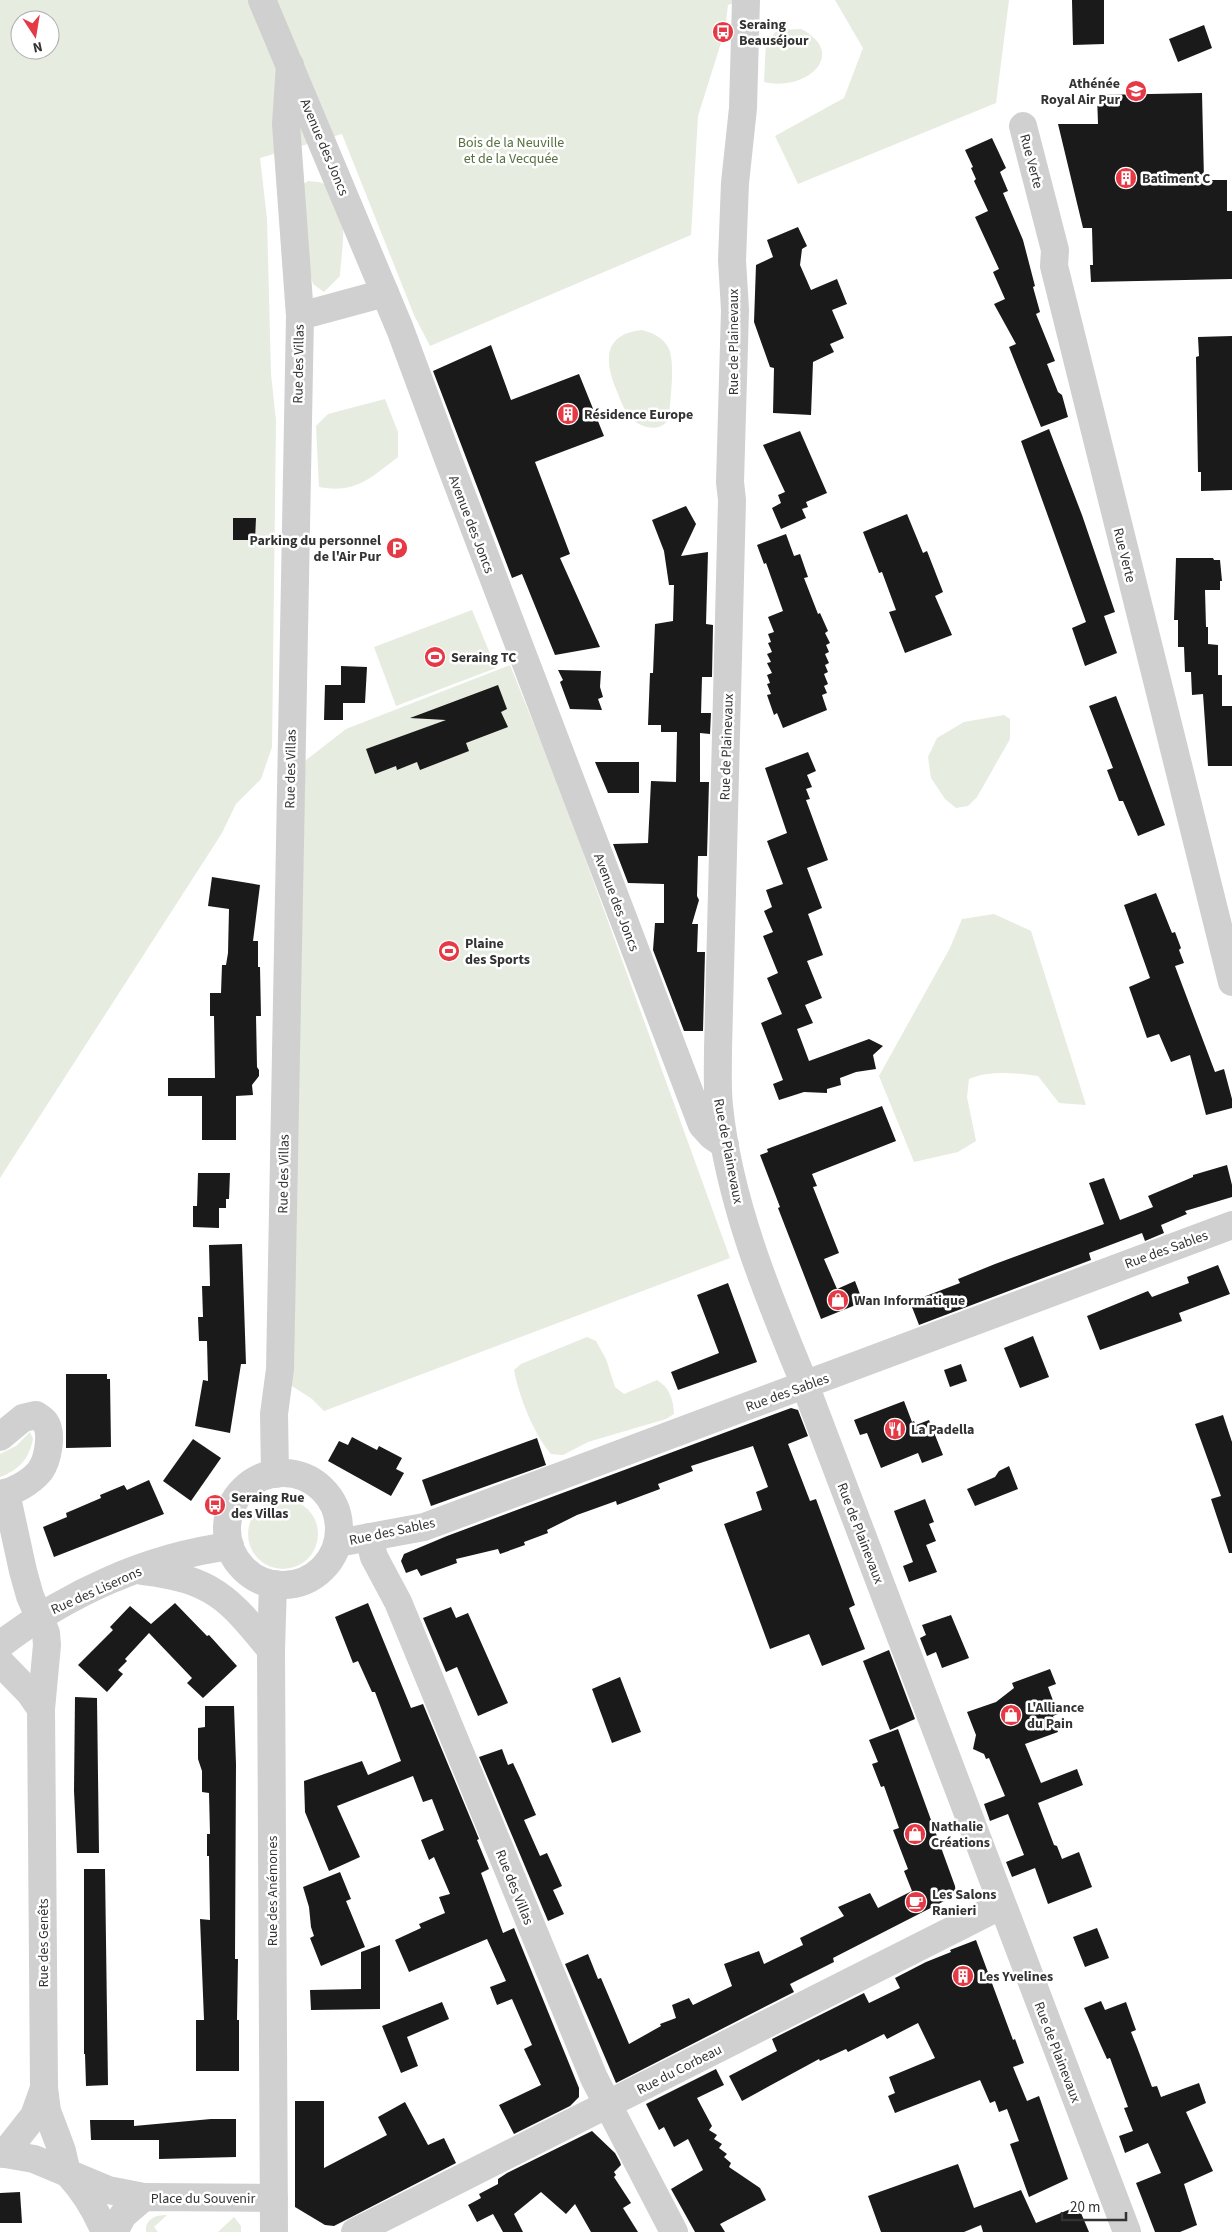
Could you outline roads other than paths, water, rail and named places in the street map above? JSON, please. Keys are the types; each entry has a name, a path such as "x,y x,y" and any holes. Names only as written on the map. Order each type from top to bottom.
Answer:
{"street":[{"name":"Avenue des Joncs","path":"262,0 386,293 702,1125 712,1136 725,1145"},
{"name":"Rue de Plainevaux","path":"746,0 743,108 736,183 732,260 735,310 730,482 732,500 718,1049 718,1091 725,1145 737,1199 756,1263 805,1385 1127,2232"},
{"name":"Rue des Villas","path":"275,1474 274,1414 280,1369 300,316 286,124 290,65"},
{"name":"Rue Verte","path":"1023,126 1054,250 1054,266 1232,982"},
{"path":"300,316 386,293"},
{"path":"674,1051 683,1060 694,1061 704,1060 718,1049"},
{"name":"Rue des Sables","path":"338,1543 424,1527 1232,1225"},
{"path":"0,1437 23,1418 36,1415 44,1420 48,1428 46,1457 40,1470 18,1488 3,1493"},
{"path":"275,1474 294,1474 311,1480 325,1492 335,1507 339,1525 338,1543 331,1558 320,1572 306,1581 290,1585 273,1584 254,1577 239,1564 230,1546 227,1527 231,1508 242,1492 257,1480 275,1474"},
{"name":"Rue des Genêts","path":"3,1493 30,1596 46,1633 47,1645 41,1709 44,2088 47,2111 66,2162 67,2173"},
{"name":"Rue des Villas","path":"369,1537 374,1557 398,1602 594,2078 674,2232"},
{"name":"Rue des Liserons","path":"0,1645 40,1616 90,1589 136,1570 188,1554 230,1546"},
{"path":"136,1570 186,1578 214,1591 240,1612 271,1650"},
{"name":"Rue des Anémones","path":"273,1584 271,1650 274,2198"},
{"path":"0,1662 30,1693 41,1709"},
{"name":"Rue du Corbeau","path":"355,2232 1002,1905"},
{"path":"2,2154 34,2116 44,2088"},
{"path":"2,2154 34,2159 108,2190 144,2197"},
{"path":"67,2173 81,2187 93,2206 105,2232"},
{"name":"Place du Souvenir","path":"114,2232 124,2215 144,2197 274,2198 274,2232"}],"place":[{"name":"Seraing Beauséjour","path":"723,32"},
{"name":"Athénée Royal Air Pur","path":"1136,91"},
{"name":"Batiment C","path":"1126,178"},
{"name":"Résidence Europe","path":"568,414"},
{"name":"Parking du personnel de l'Air Pur","path":"397,548"},
{"name":"Seraing TC","path":"435,657"},
{"name":"Plaine des Sports","path":"449,951"},
{"name":"Wan Informatique","path":"838,1300"},
{"name":"La Padella","path":"895,1429"},
{"name":"Seraing Rue des Villas","path":"215,1505"},
{"name":"L'Alliance du Pain","path":"1011,1715"},
{"name":"Nathalie Créations","path":"915,1834"},
{"name":"Les Salons Ranieri","path":"916,1902"},
{"name":"Les Yvelines","path":"963,1976"}],"park label":[{"name":"Bois de la Neuville et de la Vecquée","path":"511,150"}]}
